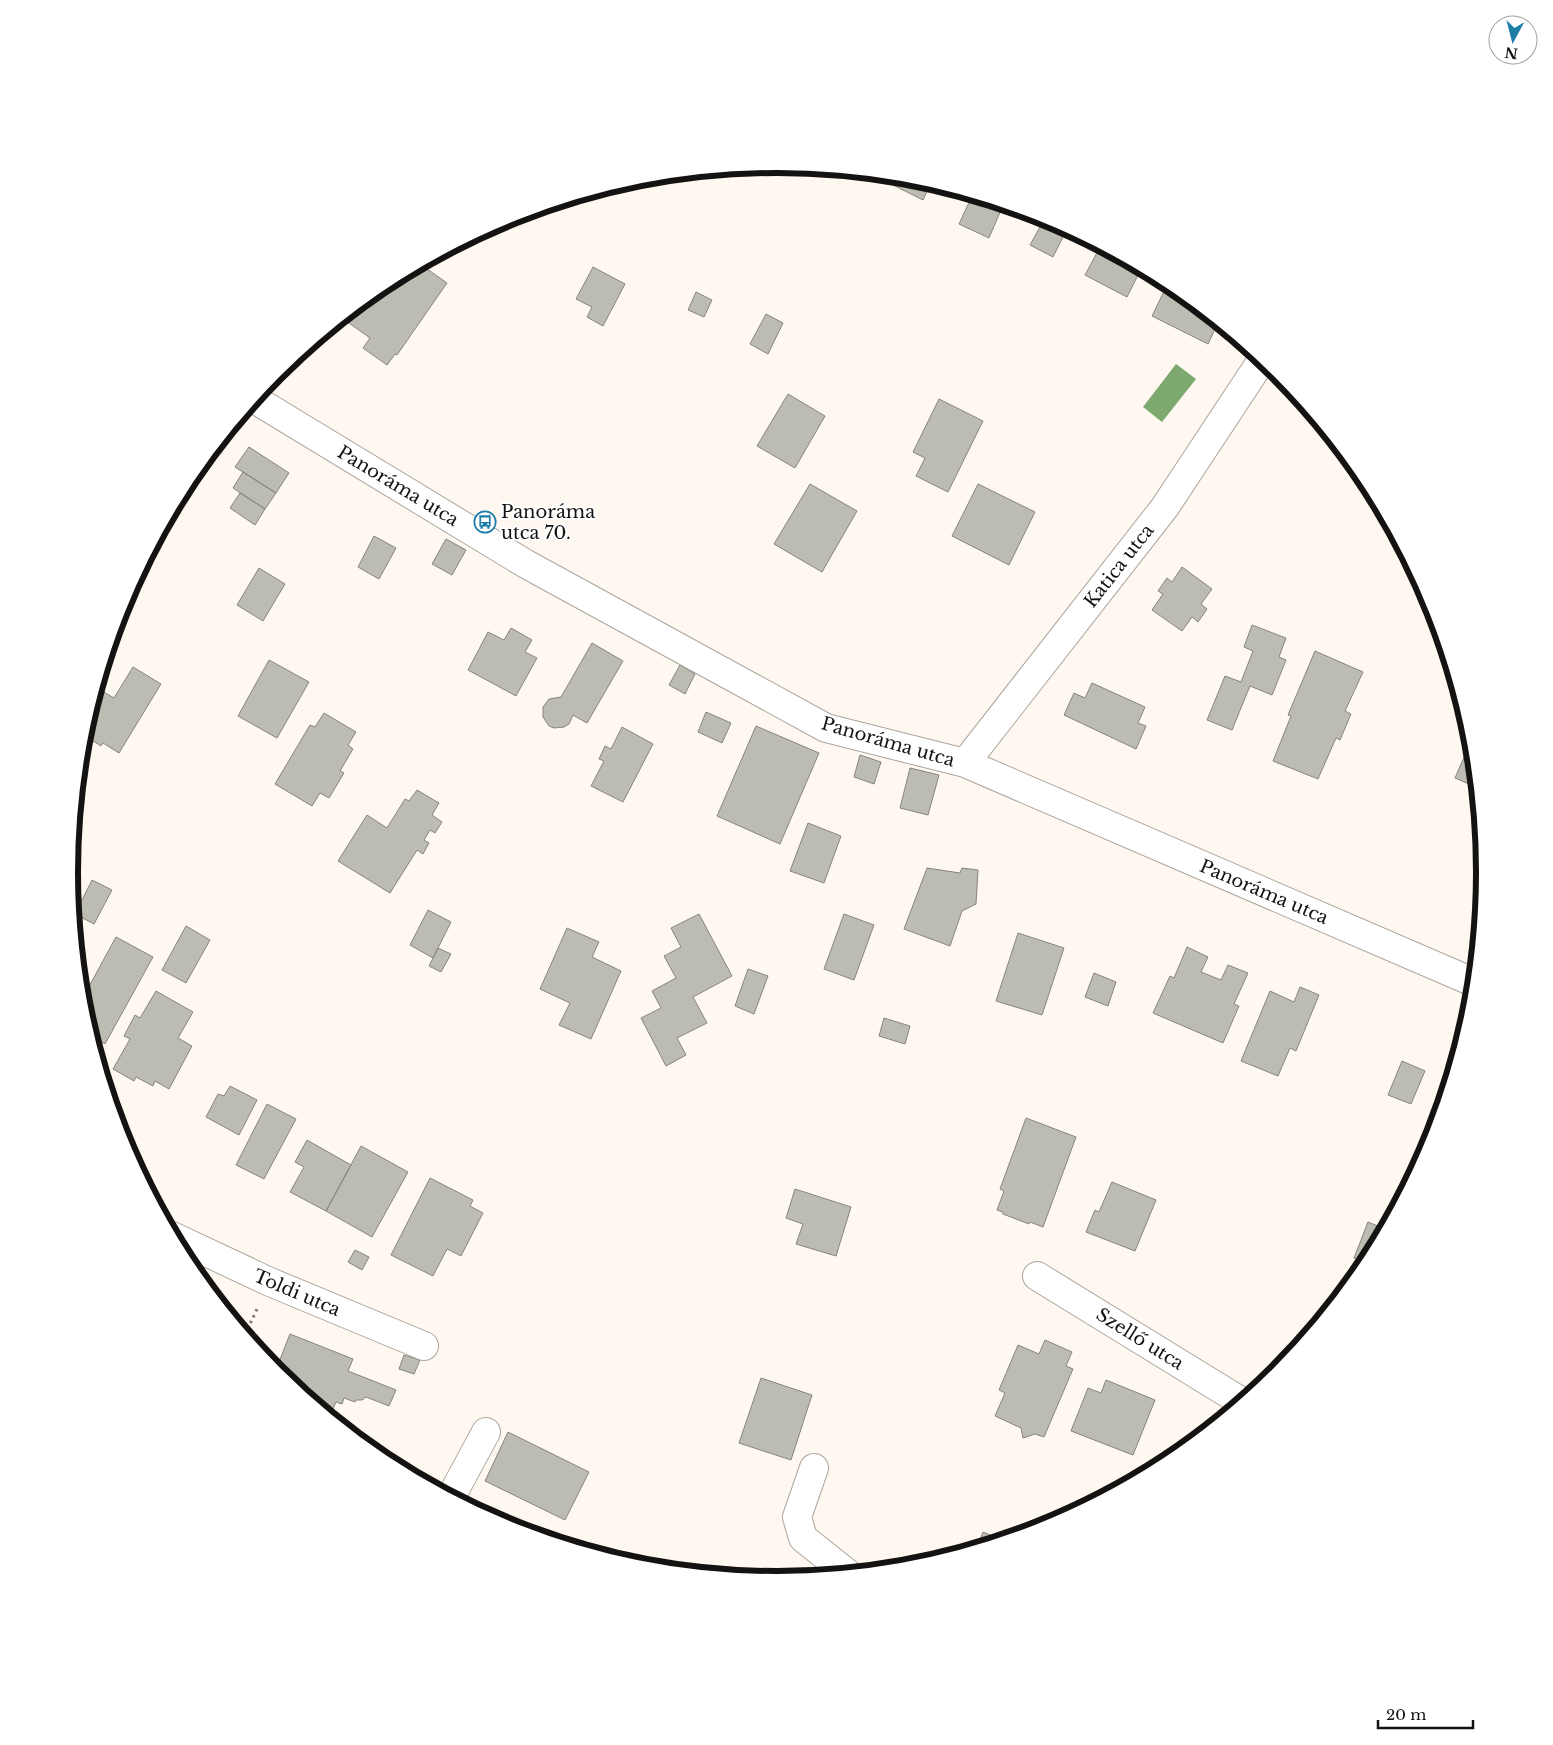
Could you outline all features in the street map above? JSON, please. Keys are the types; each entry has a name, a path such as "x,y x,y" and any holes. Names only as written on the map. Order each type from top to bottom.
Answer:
{"street":[{"name":"Katica utca","path":"965,763 1165,507 1258,366"},
{"name":"Panoráma utca","path":"260,402 526,564 826,728 965,763 1467,980"},
{"name":"Toldi utca","path":"183,1241 270,1282 424,1346"},
{"name":"Szellő utca","path":"1037,1276 1236,1399"},
{"path":"454,1492 486,1432"},
{"path":"814,1468 798,1517 803,1538 841,1568"}],"shaded area":[{"path":"1176,364 1196,379 1162,422 1143,407"}],"building":[{"path":"889,183 913,187 928,190 923,200"},
{"path":"970,201 1001,211 989,238 959,224"},
{"path":"1041,226 1064,236 1053,257 1030,245"},
{"path":"1097,252 1138,275 1127,297 1085,275"},
{"path":"593,267 625,284 603,326 587,317 592,307 576,299"},
{"path":"426,268 447,283 397,355 395,354 387,365 363,348 370,338 347,321 388,291"},
{"path":"1164,291 1216,329 1208,344 1152,316"},
{"path":"696,292 712,300 704,317 688,310"},
{"path":"766,314 783,323 768,354 750,344"},
{"path":"788,394 825,416 795,468 757,446"},
{"path":"939,399 983,421 948,492 916,476 925,458 913,452"},
{"path":"249,447 289,473 276,493 235,467"},
{"path":"243,472 276,493 265,509 233,488"},
{"path":"810,484 857,511 822,572 774,544"},
{"path":"978,484 1035,512 1009,565 952,536"},
{"path":"240,493 265,509 255,525 230,508"},
{"path":"374,536 396,548 379,579 358,567"},
{"path":"446,539 466,550 452,575 432,564"},
{"path":"1182,567 1212,589 1201,604 1207,609 1198,622 1192,617 1182,631 1152,610 1163,594 1158,591 1167,578 1172,582"},
{"path":"259,568 285,584 263,621 237,605"},
{"path":"1252,625 1286,638 1279,657 1286,660 1272,695 1250,686 1232,730 1207,720 1225,676 1241,682 1253,651 1244,647"},
{"path":"511,628 532,640 525,652 537,658 516,696 468,670 488,632 504,640"},
{"path":"592,643 623,661 587,723 573,715 569,724 564,727 554,728 549,726 543,717 543,707 549,699 561,697"},
{"path":"1315,651 1363,672 1345,711 1351,714 1340,740 1336,738 1318,779 1273,761 1291,716 1288,715"},
{"path":"269,660 309,682 277,738 238,716"},
{"path":"680,665 695,674 685,694 669,685"},
{"path":"133,667 161,684 119,753 103,743 101,746 90,739 101,691 114,698"},
{"path":"1092,683 1145,707 1138,723 1146,726 1136,749 1064,715 1074,693 1085,698"},
{"path":"706,712 731,723 722,743 698,732"},
{"path":"324,713 356,732 348,745 353,749 340,771 344,773 329,798 320,793 312,806 275,784 310,725 315,727"},
{"path":"756,726 819,753 780,844 717,816"},
{"path":"622,727 653,744 623,802 591,786 604,761 599,759 605,746 611,749"},
{"path":"1465,754 1470,785 1455,778"},
{"path":"860,755 881,762 874,784 854,777"},
{"path":"910,768 939,775 928,815 900,808"},
{"path":"417,790 439,803 432,815 442,822 435,833 430,830 424,840 429,843 423,854 417,850 390,893 338,861 367,815 387,828 405,799 409,801"},
{"path":"808,823 841,836 824,883 790,871"},
{"path":"927,868 960,873 962,868 978,870 976,904 962,911 950,946 904,929"},
{"path":"92,880 112,890 94,924 79,916 79,906"},
{"path":"428,910 451,922 433,958 410,945"},
{"path":"699,914 732,976 693,997 707,1023 677,1038 686,1055 666,1066 641,1018 661,1008 652,991 676,978 664,956 681,947 671,928"},
{"path":"844,914 874,925 854,980 824,969"},
{"path":"186,926 210,940 186,983 162,970"},
{"path":"567,928 599,942 592,957 621,971 591,1039 559,1025 570,1003 540,989"},
{"path":"1018,933 1064,948 1042,1015 996,1001"},
{"path":"116,937 153,957 105,1044 98,1040 87,989"},
{"path":"1187,947 1208,957 1201,972 1221,980 1228,965 1248,973 1234,1004 1239,1006 1223,1043 1153,1013 1170,976 1174,978"},
{"path":"438,948 451,954 441,972 429,966"},
{"path":"748,969 768,976 754,1014 735,1006"},
{"path":"1094,973 1116,982 1108,1006 1085,997"},
{"path":"1300,987 1319,995 1296,1051 1290,1048 1278,1076 1241,1061 1270,991 1294,1002"},
{"path":"156,991 193,1012 178,1038 192,1046 169,1089 155,1081 153,1086 136,1077 134,1081 113,1069 130,1039 124,1036 135,1015 140,1018"},
{"path":"884,1018 910,1026 905,1044 879,1036"},
{"path":"1402,1061 1425,1071 1411,1104 1388,1095"},
{"path":"230,1086 257,1100 239,1135 206,1117 218,1094 224,1096"},
{"path":"267,1104 296,1119 264,1179 236,1165"},
{"path":"1026,1118 1076,1137 1043,1227 1030,1222 1029,1224 997,1210 1004,1191 1000,1189"},
{"path":"307,1140 351,1165 326,1211 290,1192 304,1167 295,1162"},
{"path":"361,1146 408,1172 372,1237 326,1211"},
{"path":"430,1178 473,1200 470,1206 483,1213 461,1256 447,1249 433,1276 391,1255"},
{"path":"1112,1182 1156,1200 1135,1251 1086,1232 1095,1210 1099,1212"},
{"path":"795,1189 851,1207 836,1256 796,1244 803,1224 786,1218"},
{"path":"1368,1222 1379,1227 1359,1260 1354,1258"},
{"path":"355,1250 369,1257 362,1270 348,1262"},
{"path":"290,1334 353,1359 348,1371 396,1390 389,1406 366,1397 355,1402 344,1398 342,1404 336,1402 332,1411 278,1363"},
{"path":"1045,1340 1072,1352 1066,1366 1073,1369 1044,1437 1035,1434 1023,1438 1021,1428 995,1416 1005,1393 999,1390 1018,1345 1039,1354"},
{"path":"404,1355 420,1360 414,1374 399,1369"},
{"path":"761,1378 812,1395 791,1460 739,1443"},
{"path":"1106,1380 1155,1400 1133,1455 1071,1431 1088,1388 1101,1393"},
{"path":"508,1432 589,1472 565,1520 485,1481"},
{"path":"983,1532 993,1536 980,1541"}],"place":[{"name":"Panoráma utca 70.","path":"485,522"}]}
